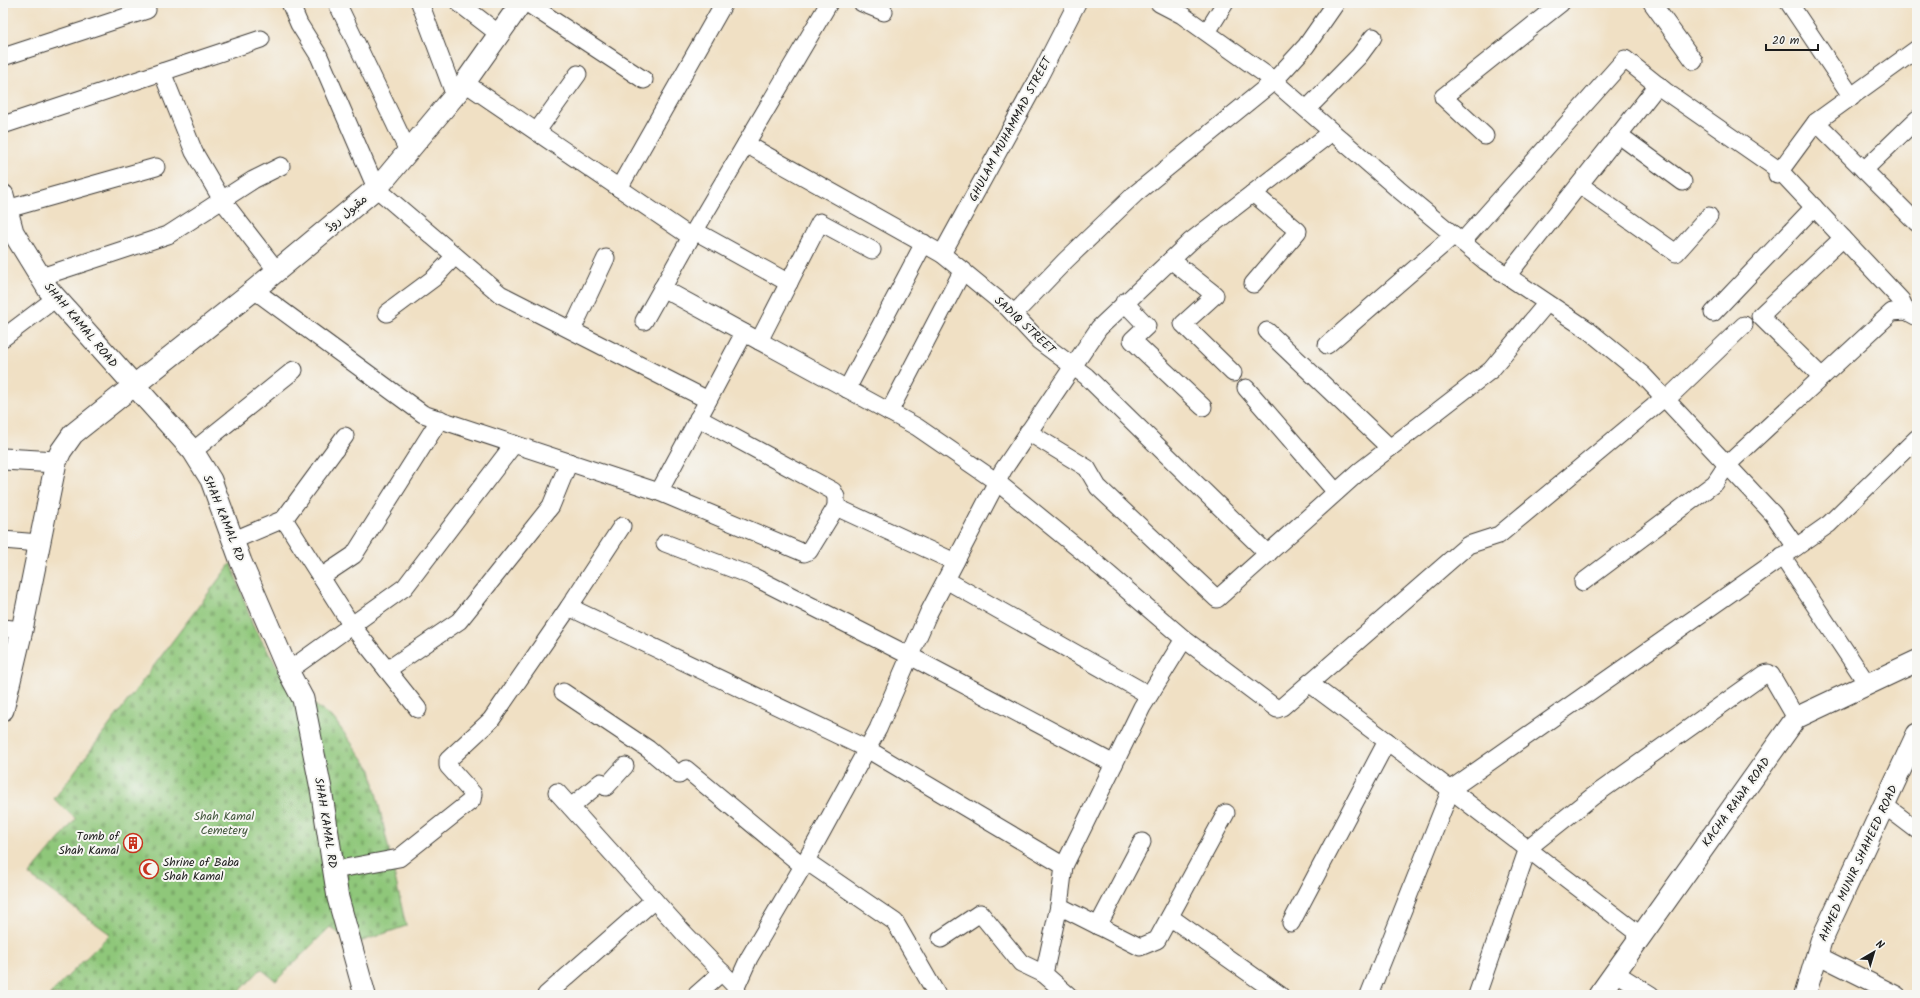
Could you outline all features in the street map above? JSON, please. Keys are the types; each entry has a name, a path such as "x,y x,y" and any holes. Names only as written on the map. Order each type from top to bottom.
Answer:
{"street":[{"path":"290,3 299,24 319,56 376,188 500,294 708,400"},
{"path":"337,3 408,152"},
{"path":"420,3 460,89 537,131 619,188 693,234 789,283"},
{"path":"459,3 499,34"},
{"name":"مقبول روڈ","path":"134,386 254,290 376,188 460,89 521,3"},
{"path":"527,3 644,80"},
{"path":"619,188 724,3"},
{"path":"644,321 693,234 829,3"},
{"path":"862,3 884,12"},
{"name":"GHULAM MUHAMMAD STREET","path":"942,254 1038,79 1077,3"},
{"path":"1158,3 1182,15 1274,81 1458,238 1508,276 1588,330 1643,375 1773,514 1789,552 1868,685"},
{"path":"1207,32 1225,3"},
{"path":"1014,314 1065,261 1135,194 1274,81 1306,46 1336,3"},
{"path":"1485,136 1443,97 1561,3"},
{"path":"1652,3 1694,60"},
{"path":"1790,3 1852,97"},
{"path":"3,57 147,10"},
{"path":"1307,109 1359,56 1373,37"},
{"path":"3,125 261,39"},
{"path":"1778,173 1816,122 1917,50"},
{"path":"1327,345 1458,238 1625,59 1658,86 1778,173 1814,207 1902,300 1911,314"},
{"path":"162,72 194,152 222,200 277,271"},
{"path":"537,131 578,74"},
{"path":"1508,276 1658,86"},
{"path":"1864,170 1917,119"},
{"path":"1816,122 1917,223"},
{"path":"737,991 749,958 804,863 878,729 928,614 997,482 1028,432 1099,328 1124,302 1191,241 1332,132"},
{"path":"1619,135 1683,182"},
{"name":"SADIQ STREET","path":"746,144 924,243 942,254 963,270 1014,314 1039,341 1086,376 1268,554"},
{"path":"41,277 168,235 253,180 281,166"},
{"path":"6,215 156,168"},
{"path":"1580,185 1676,253 1709,216"},
{"path":"1253,194 1298,231 1253,284"},
{"path":"1713,313 1814,207"},
{"name":"SHAH KAMAL ROAD","path":"6,215 41,277 56,298 134,386"},
{"path":"759,341 820,222 872,250"},
{"path":"1822,377 1760,316 1843,238"},
{"path":"847,389 924,243"},
{"path":"387,313 434,278 455,256"},
{"path":"572,330 606,258"},
{"path":"1171,260 1215,295 1183,324 1233,373"},
{"path":"889,412 963,270"},
{"path":"662,288 917,427 997,482 1084,553 1184,639 1278,709 1310,683 1468,545 1499,535 1665,399 1744,325"},
{"path":"254,290 423,414 659,492 804,553 808,551 836,507 836,497 833,491 698,418"},
{"path":"3,338 56,298"},
{"path":"1124,302 1147,326 1132,340 1203,407"},
{"path":"1028,432 1086,468 1098,487 1215,599 1220,598 1360,471 1490,370 1547,303"},
{"path":"1583,582 1715,483 1727,465 1892,312 1911,314"},
{"path":"1267,331 1390,448"},
{"path":"659,492 744,333"},
{"path":"193,451 294,370"},
{"path":"3,710 12,629 39,543 56,462 60,451 73,434 134,386"},
{"name":"SHAH KAMAL RD","path":"134,386 193,451 211,480 241,562 288,671 303,700 321,789 338,898 365,995"},
{"path":"1246,388 1336,492"},
{"path":"320,577 354,555 440,419"},
{"path":"234,540 284,519 345,436"},
{"path":"1369,995 1450,789 1828,524 1917,438"},
{"path":"288,671 405,588 514,444"},
{"path":"3,459 56,462"},
{"path":"387,670 459,621 551,506 569,462"},
{"path":"836,507 955,562"},
{"path":"284,519 352,626 418,709"},
{"path":"334,870 399,858 472,800 473,794 448,766 448,760 491,720 569,607 622,526"},
{"path":"3,540 39,543"},
{"path":"665,543 754,577 910,656 1114,764"},
{"path":"946,580 1149,695"},
{"path":"569,607 867,749 1064,866"},
{"path":"1044,974 1059,906 1064,866 1149,695 1184,639"},
{"name":"KACHA RAWA ROAD","path":"1599,995 1640,935 1796,718 1917,661"},
{"path":"1476,995 1528,848 1592,797 1765,674 1768,673 1772,675 1796,718"},
{"path":"1310,683 1640,935"},
{"path":"563,692 648,749 679,775 686,769 804,863 895,922 937,995"},
{"name":"AHMED MUNIR SHAHEED ROAD","path":"1806,995 1821,941 1917,734"},
{"path":"1291,923 1387,741"},
{"path":"571,807 601,782 606,787 625,766"},
{"path":"557,792 654,900 722,972 737,991"},
{"path":"1884,805 1917,830"},
{"path":"1059,906 1140,947 1157,940 1226,813"},
{"path":"1098,926 1142,842"},
{"path":"546,995 654,900"},
{"path":"941,939 980,913 1021,963 1044,974 1068,995"},
{"path":"1170,916 1269,992"},
{"path":"1817,955 1897,995"},
{"path":"696,995 722,972"},
{"path":"1614,972 1651,995"}],"green space":[{"name":"Shah Kamal Cemetery","path":"231,563 253,626 283,676 293,689 334,719 371,770 406,926 354,944 330,927 276,981 261,969 236,995 49,995 110,934 29,875 76,819 54,799"}],"place":[{"name":"Tomb of Shah Kamal","path":"133,843"},
{"name":"Shrine of Baba Shah Kamal","path":"149,869"}]}
